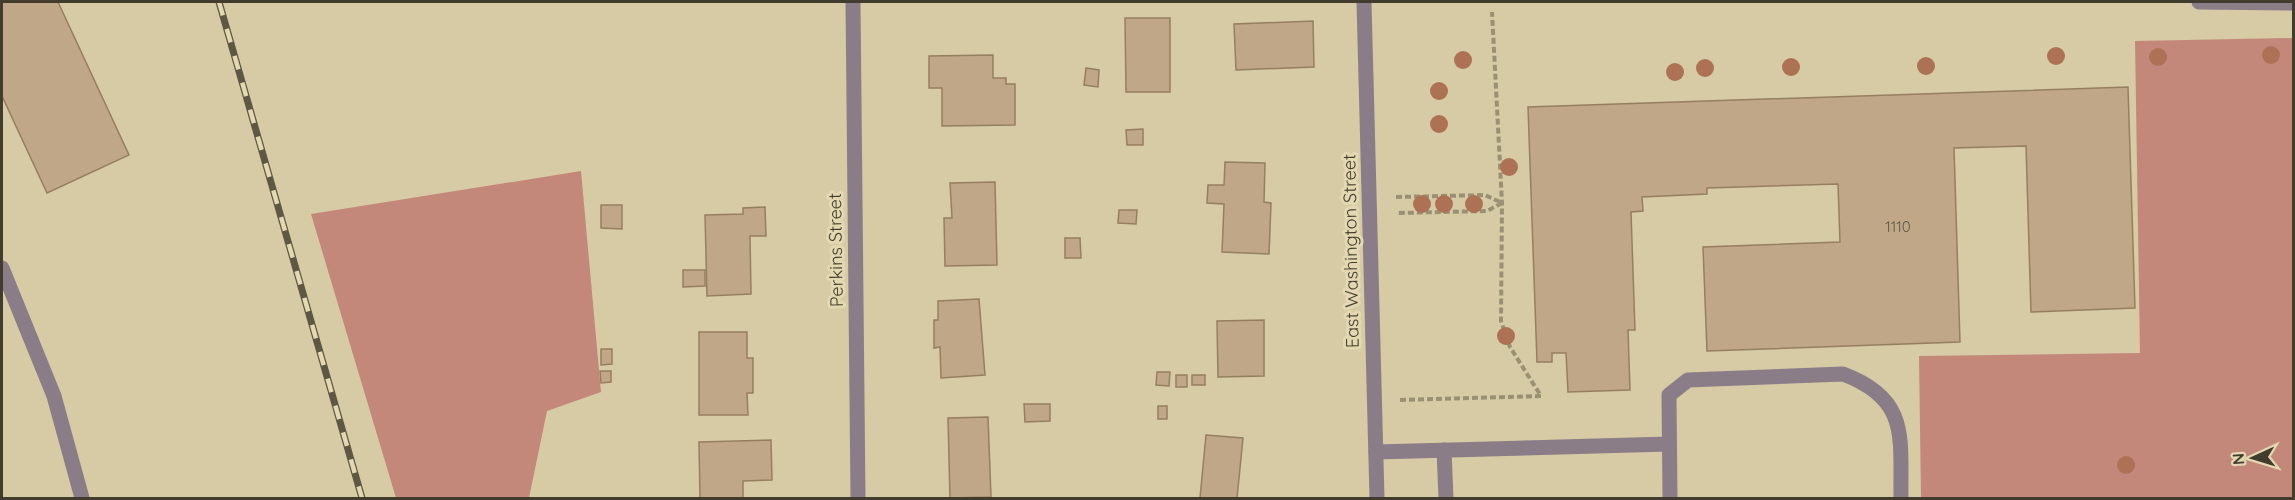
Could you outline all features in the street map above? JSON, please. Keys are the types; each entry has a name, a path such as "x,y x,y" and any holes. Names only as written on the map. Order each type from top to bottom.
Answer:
{"street":[{"name":"Perkins Street","path":"853,2 858,498"},
{"name":"East Washington Street","path":"1364,2 1377,498"},
{"path":"2199,2 2294,3"},
{"path":"2,268 54,396 82,498"},
{"path":"1670,498 1669,395 1688,380 1843,374 1866,383 1887,400 1899,425 1901,498"},
{"path":"1376,452 1669,444"},
{"path":"1444,450 1446,498"}],"path":[{"path":"1400,400 1541,396 1510,347 1501,321 1502,204 1492,12"},
{"path":"1396,197 1485,195 1502,204"},
{"path":"1397,213 1487,211 1502,204"}],"shaded area":[{"path":"2293,38 2293,498 1921,498 1919,356 2140,353 2135,41"},
{"path":"581,171 601,392 547,411 529,498 396,498 311,214"}],"building":[{"path":"2,2 58,2 129,155 47,193 2,96"},
{"path":"1125,18 1170,18 1170,92 1126,92"},
{"path":"1313,21 1314,67 1236,70 1234,24"},
{"path":"993,55 993,78 1006,78 1006,84 1015,84 1015,125 942,126 942,88 929,88 929,56"},
{"path":"1086,68 1099,70 1098,87 1084,85"},
{"path":"2128,87 2135,308 2031,312 2026,146 1954,148 1960,342 1707,351 1703,247 1840,242 1838,184 1707,188 1707,194 1642,197 1643,211 1631,212 1635,330 1628,330 1630,390 1568,392 1566,353 1552,353 1552,362 1537,362 1528,107"},
{"path":"1143,129 1143,145 1127,145 1126,130"},
{"path":"1225,162 1265,163 1264,202 1271,203 1269,254 1222,252 1224,204 1207,203 1208,185 1224,185"},
{"path":"995,182 997,265 945,266 944,218 952,218 950,183"},
{"path":"601,205 622,205 622,229 601,228"},
{"path":"765,207 766,236 750,236 751,294 707,296 705,215 743,214 743,208"},
{"path":"1119,210 1137,210 1136,224 1118,223"},
{"path":"1065,238 1080,238 1081,258 1065,258"},
{"path":"683,270 705,270 705,286 683,287"},
{"path":"979,299 985,375 941,378 940,347 934,348 934,320 938,320 938,301"},
{"path":"1264,320 1264,376 1218,377 1217,321"},
{"path":"699,332 747,332 747,358 753,358 753,393 747,393 748,415 699,415"},
{"path":"601,349 612,349 612,364 601,365"},
{"path":"600,371 611,371 611,382 601,383"},
{"path":"1157,372 1170,372 1169,386 1156,385"},
{"path":"1176,375 1187,375 1187,387 1176,387"},
{"path":"1192,375 1205,375 1205,385 1192,385"},
{"path":"1024,404 1050,404 1050,421 1025,422"},
{"path":"1158,406 1167,406 1167,419 1158,419"},
{"path":"988,417 991,497 950,498 948,418"},
{"path":"1206,435 1243,438 1237,498 1200,498"},
{"path":"771,440 772,480 743,481 743,498 700,498 699,442"}],"railway":[{"path":"219,2 362,498"}]}
